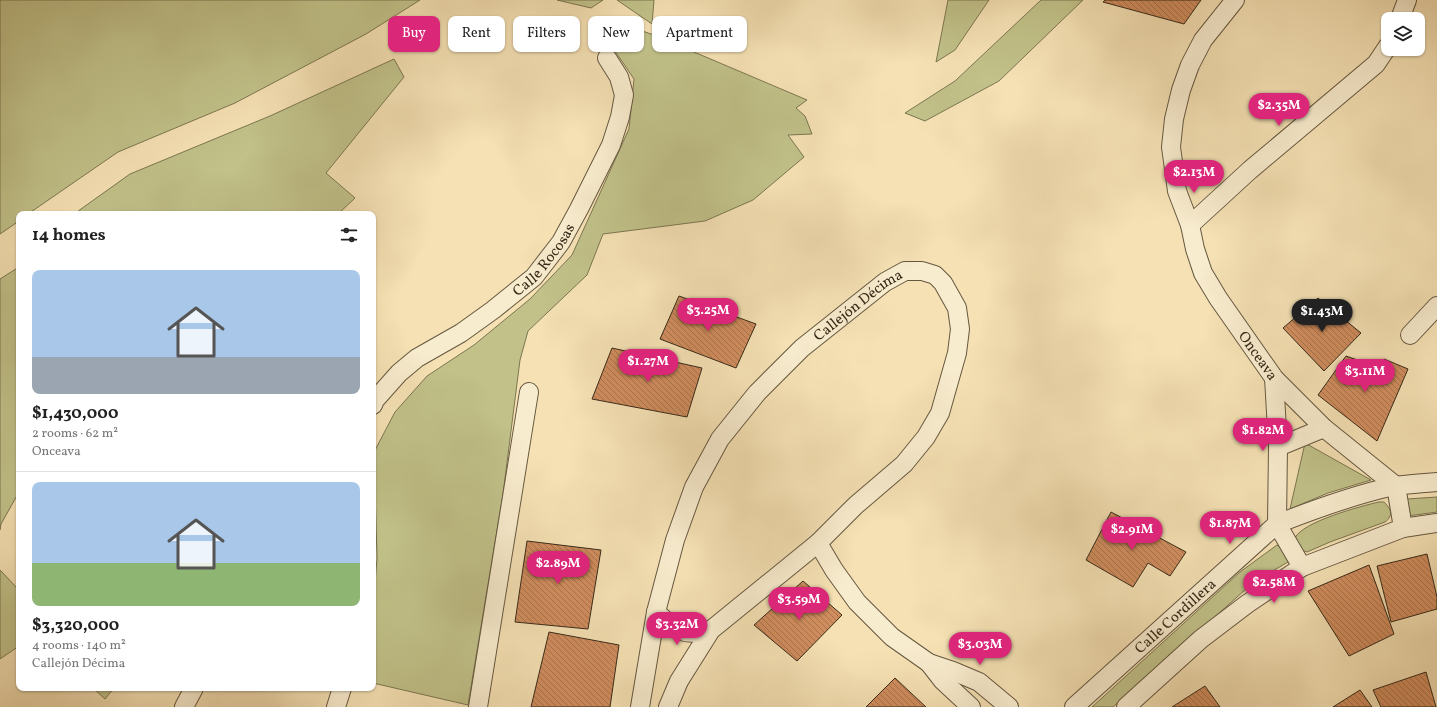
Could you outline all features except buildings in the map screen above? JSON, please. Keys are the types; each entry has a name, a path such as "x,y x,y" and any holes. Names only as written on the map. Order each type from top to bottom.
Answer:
{"street":[{"name":"Onceava","path":"1235,0 1203,40 1190,65 1181,90 1174,119 1171,147 1177,191 1190,226 1195,249 1203,273 1218,298 1274,378 1278,448 1277,524"},
{"path":"1403,12 1407,0"},
{"path":"1190,226 1250,170 1376,64 1381,56"},
{"name":"Calle Rocosas","path":"376,399 399,373 417,358 461,333 493,310 534,277 561,242 611,145 620,117 624,95 619,77 607,58"},
{"name":"Callejón Décima","path":"640,707 656,612 675,540 694,486 720,439 757,393 802,348 884,282 905,271 922,270 935,275 943,283 956,308 960,329 957,353 940,413 926,437 904,464 856,505 818,543 711,630 679,681 668,707"},
{"path":"1410,335 1437,306"},
{"path":"1274,378 1324,428 1396,486 1403,528"},
{"path":"478,707 529,392"},
{"path":"1278,448 1324,428"},
{"name":"Calle Cordillera","path":"1074,707 1277,524 1311,510 1347,498 1396,486 1437,482"},
{"path":"1126,707 1202,639 1246,604 1302,568 1403,528 1437,523"},
{"path":"1277,524 1302,568"},
{"path":"818,543 834,570 857,602 892,637 929,663 979,682 1009,707"},
{"path":"656,612 683,633 698,634 711,630"},
{"path":"929,663 943,681 971,707"},
{"path":"184,707 192,691"},
{"path":"336,707 341,691"}],"green space":[{"path":"0,0 420,0 395,16 388,16 388,20 366,34 235,103 118,152 32,211 16,211 16,223 0,234"},
{"path":"557,0 603,0 591,8"},
{"path":"617,0 654,0 652,24 644,19 644,16 640,16"},
{"path":"948,0 989,0 955,50 936,62"},
{"path":"1041,0 1083,0 999,81 925,121 905,113 955,81"},
{"path":"644,32 652,34 652,52 694,52 807,100 796,108 805,116 812,134 788,135 804,157 753,200 705,221 603,234 587,275 528,331 520,360 503,494 468,705 376,684 376,448 395,412 427,376 474,345 530,299 572,255 629,129 634,79 616,52 644,52"},
{"path":"394,59 404,77 326,173 355,198 341,211 78,211 130,174 270,116"},
{"path":"16,269 16,497 1,524 0,530 0,279"},
{"path":"1305,443 1371,480 1328,493 1290,509"},
{"path":"1437,497 1437,512 1408,516 1407,499"},
{"path":"1384,502 1390,512 1390,517 1385,522 1307,552 1302,550 1295,538 1300,532 1320,521 1346,511"},
{"path":"1277,545 1288,559 1288,562 1254,582 1113,707 1092,707 1240,572"},
{"path":"0,570 16,587 16,648 0,659"},
{"path":"96,691 112,691 105,699"}]}
